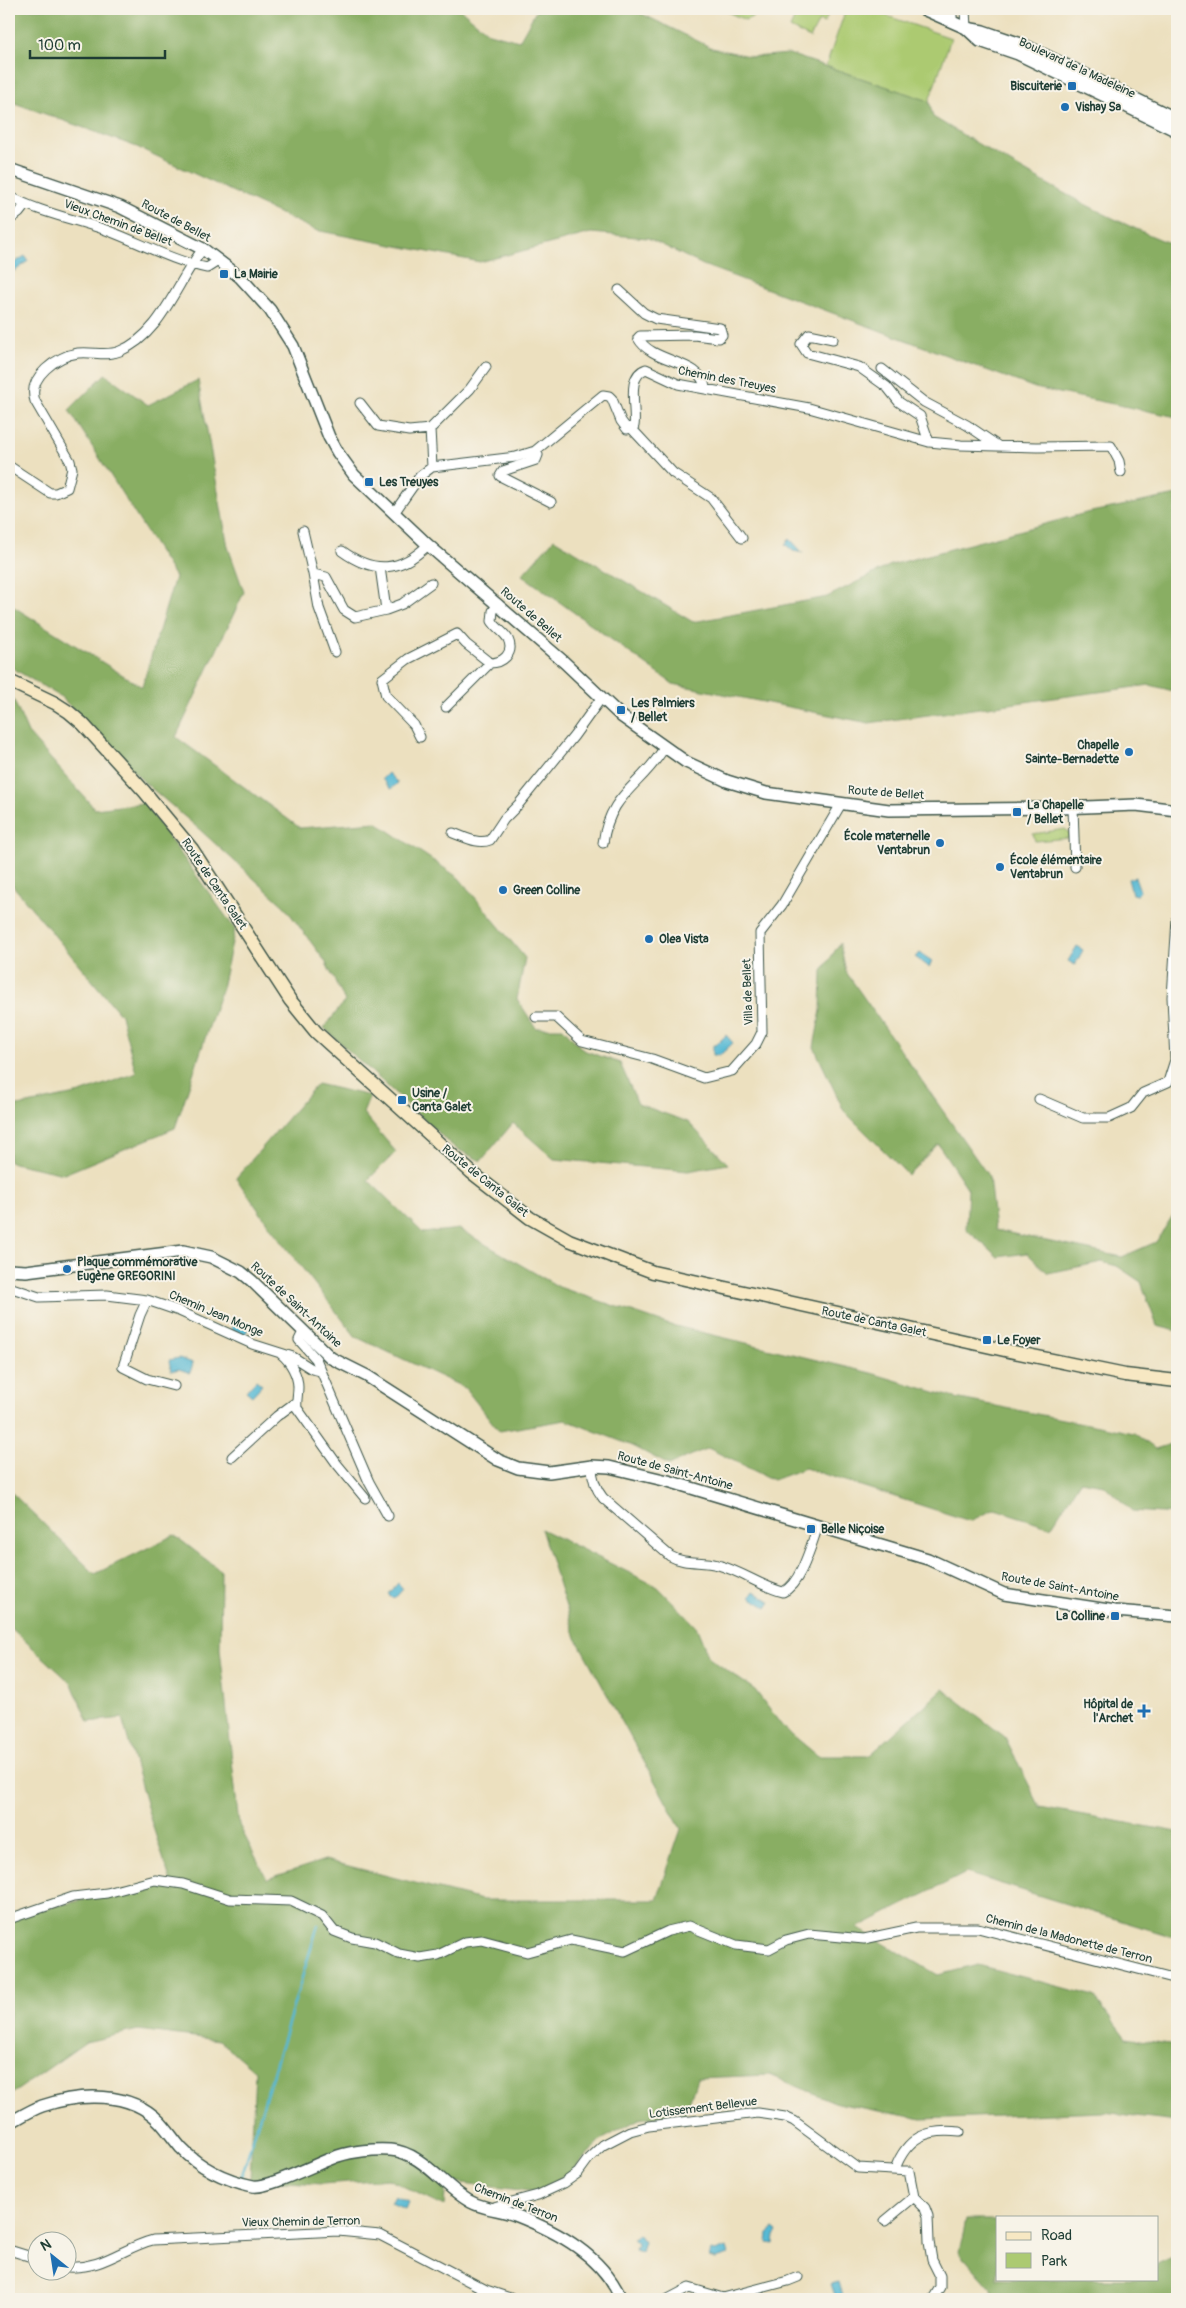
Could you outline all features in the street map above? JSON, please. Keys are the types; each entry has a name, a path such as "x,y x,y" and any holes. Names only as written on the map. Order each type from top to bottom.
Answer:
{"main road":[{"name":"Route de Canta Galet","path":"9,681 55,703 69,712 83,724 144,791 192,850 290,1000 316,1032 471,1172 530,1218 569,1240 662,1274 1008,1351 1125,1374 1177,1381"}],"street":[{"name":"Boulevard de la Madeleine","path":"923,9 966,28 983,31 1024,45 1177,119"},
{"path":"952,9 952,22"},
{"path":"965,9 966,28"},
{"name":"Boulevard de la Madeleine","path":"966,28 980,41 1018,54 1177,131"},
{"name":"Route de Bellet","path":"9,169 120,207 203,249 240,277 270,310 292,346 338,453 354,475 428,545 498,604 621,716 664,748 704,772 766,793 841,804 910,810 1136,804 1177,810"},
{"name":"Vieux Chemin de Bellet","path":"9,196 26,204 87,223 191,264 206,268 218,261"},
{"path":"9,220 19,213 26,204"},
{"path":"9,466 50,493 56,494 67,488 72,470 70,461 35,401 33,394 36,381 55,362 68,356 79,353 101,354 118,352 135,342 151,328 191,264 203,249"},
{"path":"619,290 644,313 656,320 720,328 722,335 718,338 694,335 650,334 638,338 642,344 663,358 698,373 704,379 705,388"},
{"path":"833,339 809,334 801,344 807,353 859,367 887,387 899,402 920,416 929,442"},
{"path":"360,403 378,426 409,431 430,429 470,389 486,367"},
{"name":"Chemin des Treuyes","path":"632,428 636,418 634,387 637,375 642,370 650,369 678,384 809,408 929,442 998,446 1111,446 1119,461 1121,472"},
{"path":"882,369 924,402 967,425 998,446"},
{"path":"394,513 420,476 432,467 516,457 536,451 603,395 609,396 612,400 624,426 627,429 632,428 673,473 711,498 742,538"},
{"path":"430,429 432,467"},
{"path":"536,451 538,455 536,460 503,471 500,476 551,502"},
{"path":"303,531 319,608 334,652"},
{"path":"342,551 357,562 380,568 399,565 417,556 428,545"},
{"path":"380,568 386,610"},
{"path":"313,574 326,577 344,610 355,617 386,610 402,604 431,582"},
{"path":"420,737 414,725 386,696 382,679 408,659 457,634 466,644 490,663 499,663 507,657 510,650 508,640 492,621 493,611 498,604"},
{"path":"446,707 490,663"},
{"path":"454,833 482,842 490,840 504,819 518,805 574,736 602,697"},
{"path":"603,843 606,826 615,805 630,787 648,771 664,748"},
{"name":"Villa de Bellet","path":"536,1017 556,1017 582,1041 652,1059 704,1078 732,1071 756,1044 762,1032 760,934 782,905 841,804"},
{"path":"1073,807 1075,866"},
{"path":"1040,1099 1083,1118 1114,1116 1131,1108 1144,1093 1168,1082 1174,1067 1176,1043 1172,998 1177,919"},
{"name":"Route de Saint-Antoine","path":"9,1270 26,1271 184,1251 211,1257 252,1280 331,1358 367,1376 498,1460 529,1470 560,1471 592,1466 609,1467 668,1481 928,1559 1004,1594 1115,1611 1177,1616"},
{"name":"Chemin Jean Monge","path":"9,1287 39,1297 107,1295 147,1300 179,1311 252,1344 277,1350 321,1372"},
{"path":"147,1300 140,1315 123,1367 147,1379 174,1386"},
{"path":"303,1332 299,1340 316,1359 369,1482 388,1516"},
{"path":"277,1350 293,1370 298,1386 297,1408 364,1498"},
{"path":"232,1457 276,1416 296,1402"},
{"path":"592,1466 596,1490 670,1556 681,1562 701,1562 720,1565 782,1592 789,1589 796,1581 818,1526"},
{"name":"Chemin de la Madonette de Terron","path":"9,1919 74,1898 107,1893 155,1880 183,1884 230,1899 291,1901 322,1916 334,1931 352,1938 375,1942 399,1954 420,1958 438,1954 465,1942 482,1940 527,1952 571,1940 625,1951 668,1931 688,1926 736,1945 769,1949 786,1940 809,1934 864,1939 916,1928 948,1927 978,1928 1177,1979"},
{"name":"Chemin de Terron","path":"9,2123 40,2106 63,2100 91,2097 116,2099 138,2105 159,2120 182,2149 213,2174 256,2187 280,2180 340,2155 391,2150 412,2156 456,2193 474,2204 514,2215 555,2233 574,2244 604,2271 621,2299"},
{"name":"Lotissement Bellevue","path":"490,2208 538,2195 564,2183 578,2173 589,2158 603,2145 630,2131 649,2126 758,2113 790,2119 824,2141 858,2168 895,2169"},
{"path":"933,2299 940,2287 940,2276 932,2260 928,2216 924,2208 914,2197 909,2171 895,2169 907,2145 940,2130 960,2132"},
{"path":"885,2221 914,2197"},
{"name":"Vieux Chemin de Terron","path":"78,2267 95,2266 138,2244 153,2240 338,2231 363,2232 386,2237 486,2290 513,2299 526,2299"},
{"path":"9,2250 28,2256"},
{"path":"668,2299 689,2288 723,2298 788,2282 798,2277"}],"green space":[{"path":"9,9 460,9 489,33 519,41 536,11 544,9 632,9 712,48 753,57 789,54 929,101 933,117 992,152 1052,187 1114,219 1177,246 1177,417 1035,388 703,265 648,238 591,233 480,262 315,230 137,147 9,101"},
{"path":"721,9 764,9 757,15 745,20"},
{"path":"799,9 831,9 824,23 819,21 810,38 790,28"},
{"path":"846,9 867,9 951,38 929,101 826,66"},
{"path":"105,374 148,405 198,380 228,547 244,592 176,737 300,828 376,822 459,878 525,958 517,999 536,1028 563,1028 583,1050 620,1063 638,1104 688,1122 728,1164 688,1171 554,1159 513,1123 481,1161 455,1148 324,1028 345,1001 325,961 284,906 144,782 61,697 9,666 9,604 142,687 175,577 69,410"},
{"path":"1177,495 1177,692 1150,685 869,723 673,684 522,575 554,539 693,622 827,597 891,565 1086,513"},
{"path":"9,689 28,733 95,809 144,803 235,929 222,988 175,1128 64,1174 9,1162 9,1103 18,1106 80,1093 136,1073 121,1015 9,881"},
{"path":"1065,829 1069,832 1069,838 1035,841 1033,834"},
{"path":"840,943 846,972 989,1177 995,1230 1122,1257 1156,1242 1175,1212 1177,1213 1177,1331 1157,1326 1141,1282 1117,1266 1102,1262 1048,1273 1027,1253 998,1257 966,1229 968,1189 938,1144 908,1175 844,1111 814,1047 821,1010 822,971"},
{"path":"317,1084 370,1096 363,1113 396,1152 368,1180 423,1233 459,1229 559,1287 667,1324 871,1373 955,1398 1134,1433 1155,1449 1177,1442 1177,1514 1132,1511 1104,1485 1080,1481 1051,1527 995,1509 970,1521 805,1468 773,1480 708,1448 669,1465 633,1446 566,1420 499,1431 465,1388 356,1337 271,1228 236,1178"},
{"path":"9,1490 95,1574 174,1535 221,1571 220,1649 239,1825 267,1879 325,1860 482,1900 657,1900 681,1829 576,1638 541,1529 658,1587 696,1626 709,1658 755,1690 782,1726 818,1756 869,1756 943,1689 1005,1737 1040,1807 1177,1832 1177,1938 966,1873 857,1928 938,1975 978,1965 1094,1996 1126,2038 1177,2045 1177,2121 1102,2112 922,2119 837,2103 770,2075 697,2078 686,2112 639,2119 601,2140 572,2171 537,2192 446,2181 444,2206 388,2179 322,2184 250,2180 255,2071 219,2040 138,2030 86,2042 9,2096 9,1916 153,1885 173,1888 151,1821 122,1718 88,1722 72,1684 9,1626"},
{"path":"966,2220 996,2220 996,2280 1158,2280 1158,2264 1177,2255 1177,2299 993,2299 992,2289 959,2252"}],"water":[{"path":"25,256 28,261 15,271 11,269 11,265"},
{"path":"790,539 803,553 793,551 785,544"},
{"path":"388,773 398,783 391,789 382,779"},
{"path":"1135,877 1140,891 1137,895 1132,894 1128,879"},
{"path":"1077,946 1083,950 1075,965 1068,961"},
{"path":"920,953 932,961 929,967 915,957"},
{"path":"726,1035 733,1043 720,1055 713,1055 713,1045 716,1045"},
{"path":"236,1320 248,1329 245,1335 231,1329"},
{"path":"179,1358 193,1363 190,1373 179,1369 171,1371 169,1360"},
{"path":"256,1380 262,1385 252,1396 246,1391"},
{"path":"398,1583 403,1589 394,1599 389,1594"},
{"path":"754,1591 771,1602 767,1608 750,1597"},
{"path":"395,2196 408,2202 405,2209 391,2203"},
{"path":"774,2228 778,2231 775,2235 774,2244 767,2243 768,2233"},
{"path":"638,2234 644,2242 641,2252 635,2250 637,2244 633,2238"},
{"path":"727,2248 729,2255 716,2259 709,2257 711,2251 715,2252"},
{"path":"839,2282 843,2296 836,2298 831,2284"}],"waterway":[{"path":"241,2178 318,1925"}],"place":[{"name":"Biscuiterie","path":"1072,86"},
{"name":"Vishay Sa","path":"1065,107"},
{"name":"La Mairie","path":"224,274"},
{"name":"Les Treuyes","path":"369,482"},
{"name":"Les Palmiers / Bellet","path":"621,710"},
{"name":"Chapelle Sainte-Bernadette","path":"1129,752"},
{"name":"La Chapelle / Bellet","path":"1017,812"},
{"name":"École maternelle Ventabrun","path":"940,843"},
{"name":"École élémentaire Ventabrun","path":"1000,867"},
{"name":"Green Colline","path":"503,890"},
{"name":"Olea Vista","path":"649,939"},
{"name":"Usine / Canta Galet","path":"402,1100"},
{"name":"Plaque commémorative Eugène GREGORINI","path":"67,1269"},
{"name":"Le Foyer","path":"987,1340"},
{"name":"Belle Niçoise","path":"811,1529"},
{"name":"La Colline","path":"1115,1616"},
{"name":"Hôpital de l'Archet","path":"1144,1711"}]}
